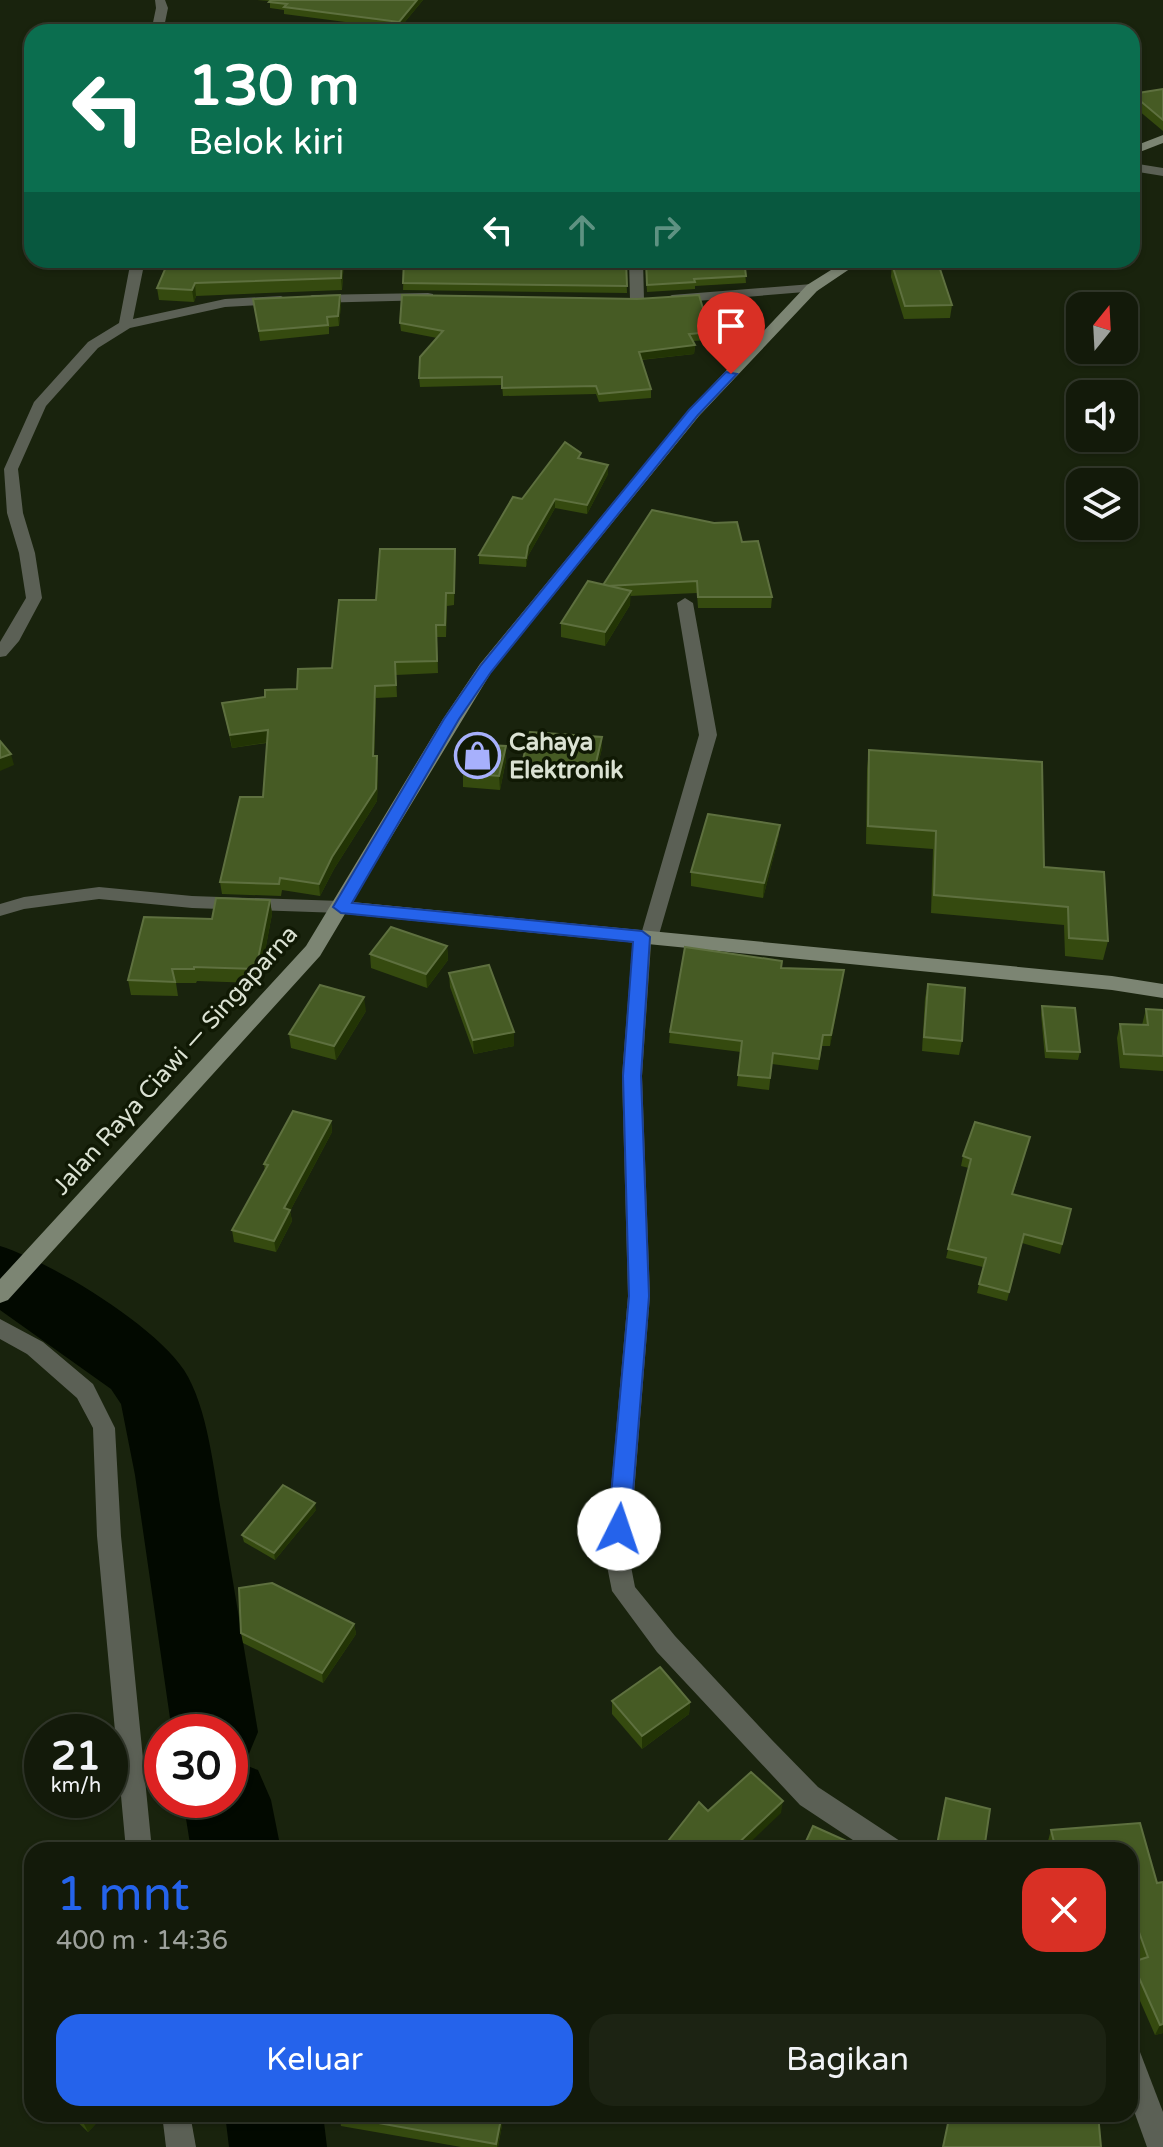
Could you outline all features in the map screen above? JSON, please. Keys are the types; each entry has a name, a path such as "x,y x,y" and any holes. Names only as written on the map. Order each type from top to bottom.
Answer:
{"main road":[{"path":"1140,148 1163,139"},
{"name":"Jalan Raya Ciawi — Singaparna","path":"0,1294 313,951 452,719 486,668 694,413 812,288 843,268"},
{"path":"341,907 1112,983 1163,991"}],"street":[{"path":"159,24 162,8 160,0"},
{"path":"1140,168 1163,172"},
{"path":"125,325 136,268"},
{"path":"636,268 637,300"},
{"path":"621,300 812,288"},
{"path":"0,652 13,638 34,598 27,553 15,513 11,469 39,405 93,345 125,325 225,303 369,296 448,297"},
{"path":"685,603 708,735 646,937 632,1076 639,1296 617,1556 624,1591 666,1644 809,1796 879,1842"},
{"path":"0,910 24,903 99,893 192,902 341,907"},
{"path":"0,1328 35,1348 85,1391 104,1428 109,1536 138,1842"},
{"path":"1138,2083 1162,2147"},
{"path":"177,2122 181,2147"}],"building":[{"path":"417,0 399,22 284,7 287,4 269,2"},
{"path":"1163,89 1163,120 1140,101 1140,93"},
{"path":"166,268 342,268 341,278 195,283 192,290 157,288"},
{"path":"404,268 626,268 627,286 403,283"},
{"path":"646,268 745,268 746,276 647,285"},
{"path":"893,268 940,268 952,305 905,306"},
{"path":"340,295 338,316 327,317 328,325 259,331 253,299"},
{"path":"402,295 637,299 699,295 710,332 689,334 695,345 639,352 651,389 599,394 596,386 502,388 502,377 419,378 420,357 443,331 400,323"},
{"path":"565,442 581,453 578,458 608,465 587,505 555,499 528,546 526,558 479,555 513,497 522,499"},
{"path":"652,510 714,523 737,522 742,542 758,541 772,597 698,597 697,581 603,585"},
{"path":"380,549 455,549 454,593 446,593 445,625 436,625 437,661 395,662 396,685 375,686 373,756 377,756 376,789 332,857 319,884 280,878 279,884 220,882 240,797 263,797 268,730 230,735 222,703 265,697 265,690 297,689 298,669 332,668 339,600 376,600"},
{"path":"588,581 631,591 605,632 561,623"},
{"path":"530,732 602,737 595,767 522,763"},
{"path":"0,741 11,754 0,758"},
{"path":"470,744 506,746 499,776 463,773"},
{"path":"869,750 1042,762 1044,867 1104,872 1108,941 1069,938 1068,907 934,895 936,831 868,826"},
{"path":"708,814 780,825 764,883 691,872"},
{"path":"216,898 270,900 256,969 194,967 172,969 175,982 128,980 144,917 212,919"},
{"path":"391,927 447,946 426,974 370,954"},
{"path":"685,947 782,961 781,968 844,970 831,1035 823,1035 819,1059 773,1053 770,1078 738,1075 742,1041 670,1032"},
{"path":"489,965 514,1032 473,1040 449,973"},
{"path":"928,984 965,988 962,1041 924,1037"},
{"path":"320,985 364,997 334,1046 289,1034"},
{"path":"1042,1006 1075,1008 1080,1052 1047,1051"},
{"path":"1146,1009 1163,1010 1163,1056 1124,1054 1120,1024 1148,1025"},
{"path":"293,1111 331,1121 284,1208 290,1210 274,1241 232,1230 268,1165 264,1164"},
{"path":"975,1122 1030,1137 1012,1194 1071,1209 1062,1244 1024,1234 1009,1292 979,1284 986,1258 948,1249 971,1159 963,1156"},
{"path":"283,1485 315,1503 274,1553 242,1535"},
{"path":"272,1583 354,1624 322,1673 241,1633 239,1588"},
{"path":"660,1667 690,1702 642,1736 612,1701"},
{"path":"751,1772 783,1801 739,1842 667,1842 699,1802 708,1811"},
{"path":"946,1798 990,1809 985,1842 938,1842"},
{"path":"1140,1823 1157,1883 1163,1882 1163,2024 1160,2025 1138,1976 1138,1960 1148,1957 1138,1929 1138,1842 1054,1842 1051,1830"},
{"path":"813,1826 849,1842 806,1842"},
{"path":"373,2122 500,2122 496,2144"},
{"path":"948,2122 1099,2122 1101,2147 943,2147"}],"waterway":[{"path":"0,1275 41,1297 138,1367 158,1395 175,1475 212,1714"},
{"path":"230,1818 235,1842"},
{"path":"275,2122 278,2147"}],"place":[{"name":"Cahaya Elektronik","path":"478,756"}],"route":[{"path":"619,1529 639,1296 632,1076 642,937 341,907 452,719 486,668 694,413 731,374"}]}
